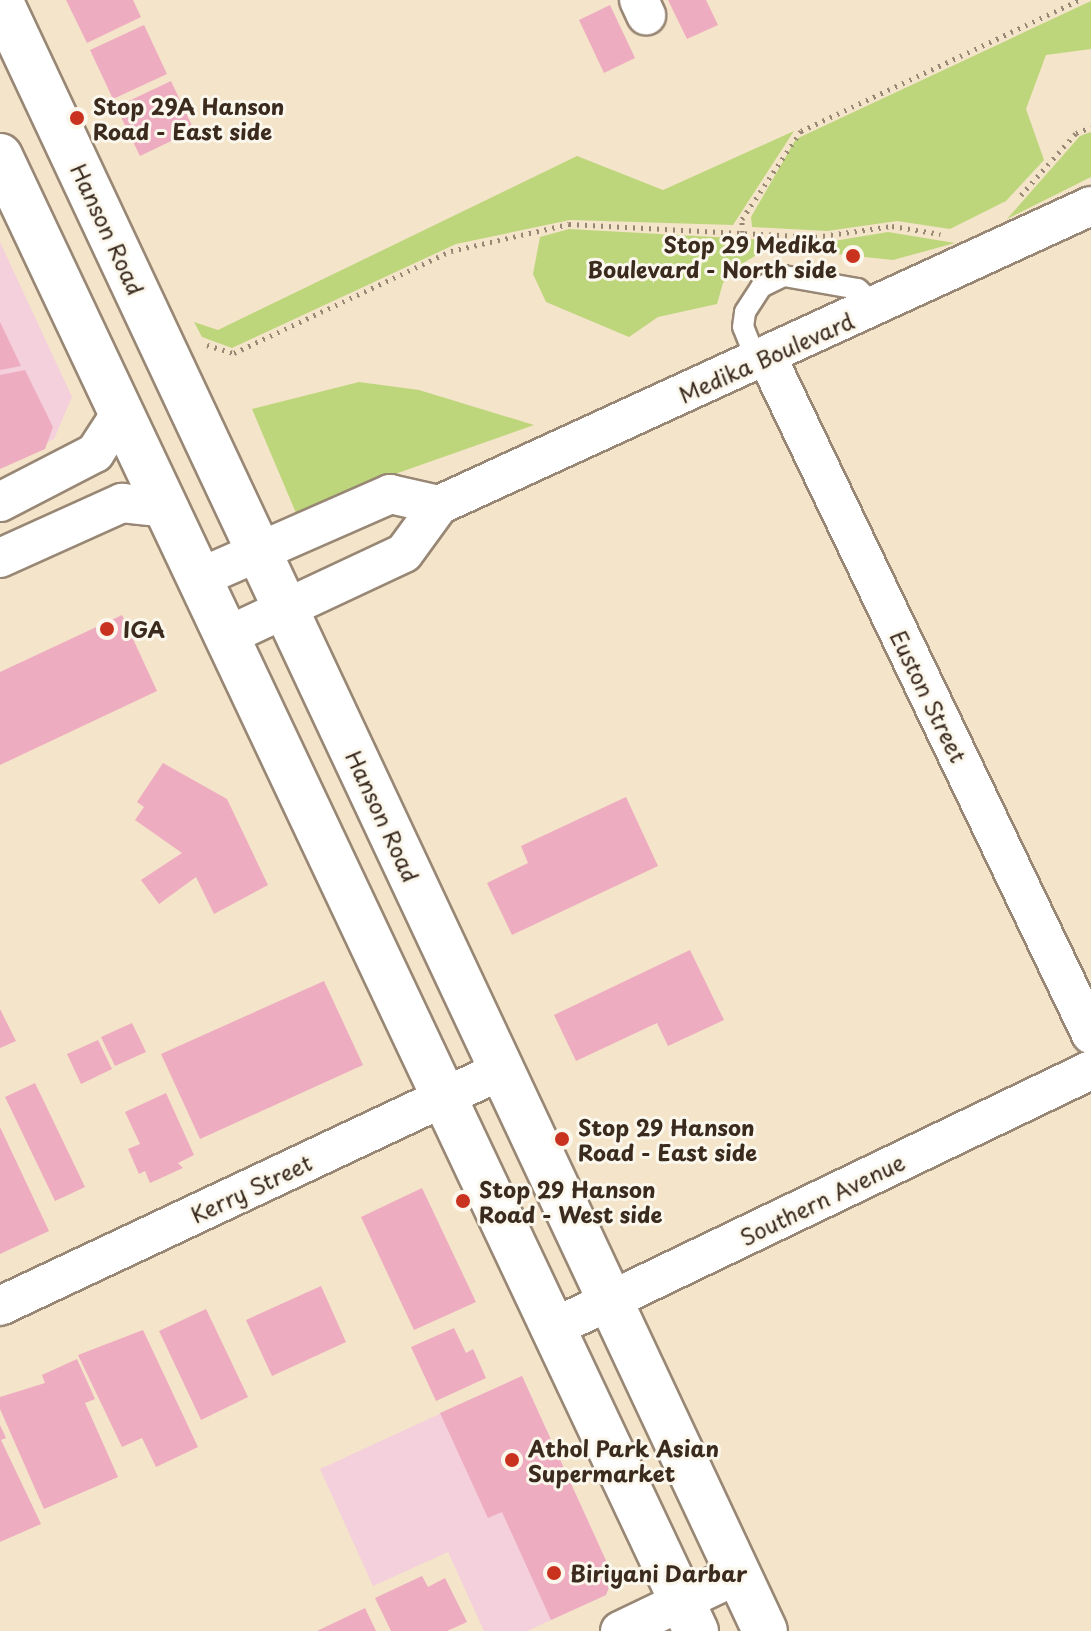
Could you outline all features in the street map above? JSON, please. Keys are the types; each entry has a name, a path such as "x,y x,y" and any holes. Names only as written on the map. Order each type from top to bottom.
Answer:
{"main road":[{"name":"Hanson Road","path":"0,0 765,1631"},
{"path":"0,156 689,1616"}],"street":[{"name":"Medika Boulevard","path":"227,636 284,605 404,553 439,505 1091,206"},
{"name":"Euston Street","path":"767,357 1091,1034"},
{"path":"0,502 95,453 121,413"},
{"path":"199,578 390,494 439,505"},
{"path":"0,558 122,503 166,508"},
{"name":"Kerry Street","path":"0,1306 502,1070"},
{"name":"Southern Avenue","path":"553,1328 1091,1070"},
{"path":"620,1631 689,1616 739,1574"}],"lane":[{"path":"767,357 750,344 743,327 745,312 761,287 784,276 858,289 876,307"}],"path":[{"path":"742,232 742,219 801,131 1080,0"},
{"path":"1018,198 1076,133 1091,127"},
{"path":"198,342 234,353 451,251 569,224 815,237 892,226 945,235"}],"shaded area":[{"path":"0,242 72,397 54,439 0,464"},
{"path":"522,1376 613,1576 606,1595 527,1631 484,1631 448,1552 373,1586 320,1469"}],"green space":[{"path":"1091,1 1091,49 1046,55 1026,109 1044,160 1006,201 950,229 897,221 827,231 752,227 751,217 796,139"},
{"path":"794,131 733,225 570,220 456,244 232,348 202,337 194,322 218,330 577,156 663,190"},
{"path":"1091,132 1091,177 1007,219 1080,136"},
{"path":"569,229 822,243 888,232 955,243 893,260 770,247 735,268 723,283 717,304 658,317 629,337 546,302 533,274 540,237"},
{"path":"359,382 419,390 534,425 395,474 309,514 296,513 252,409"}],"building":[{"path":"66,0 133,0 141,17 87,43"},
{"path":"668,0 706,0 718,25 687,39"},
{"path":"610,5 635,58 604,73 579,20"},
{"path":"144,25 167,74 113,99 90,50"},
{"path":"171,81 194,130 140,156 116,107"},
{"path":"0,322 21,366 0,370"},
{"path":"25,370 53,427 45,449 0,469 0,375"},
{"path":"122,615 157,691 0,765 0,672"},
{"path":"163,763 227,799 268,885 214,914 196,877 159,904 141,880 182,853 135,820 144,807 137,802"},
{"path":"626,797 658,866 512,935 487,883 528,863 521,846"},
{"path":"690,950 724,1020 668,1046 657,1023 576,1061 554,1015"},
{"path":"324,981 363,1065 200,1139 161,1054"},
{"path":"0,1009 16,1041 0,1048"},
{"path":"132,1023 146,1052 115,1066 101,1037"},
{"path":"98,1040 112,1069 81,1084 67,1054"},
{"path":"35,1083 85,1187 55,1201 5,1097"},
{"path":"166,1093 194,1155 178,1163 183,1168 150,1183 145,1171 139,1174 128,1149 140,1144 125,1112"},
{"path":"0,1127 49,1231 0,1254"},
{"path":"422,1188 476,1302 414,1330 361,1217"},
{"path":"321,1286 346,1342 272,1376 246,1320"},
{"path":"206,1309 248,1397 201,1420 159,1331"},
{"path":"454,1328 466,1353 473,1349 486,1378 436,1401 411,1347"},
{"path":"143,1330 198,1447 156,1467 142,1438 122,1447 78,1355"},
{"path":"77,1359 95,1399 85,1403 118,1477 44,1509 0,1409 0,1397 45,1383 42,1375"},
{"path":"522,1376 613,1576 606,1595 551,1620 502,1512 488,1518 440,1413"},
{"path":"0,1425 6,1438 1,1440 41,1524 0,1542"},
{"path":"422,1576 428,1587 445,1578 467,1622 447,1631 391,1631 375,1598"},
{"path":"365,1608 376,1631 317,1631"}],"place":[{"name":"Stop 29A Hanson Road - East side","path":"77,118"},
{"name":"Stop 29 Medika Boulevard - North side","path":"853,256"},
{"name":"IGA","path":"107,629"},
{"name":"Stop 29 Hanson Road - East side","path":"562,1139"},
{"name":"Stop 29 Hanson Road - West side","path":"463,1201"},
{"name":"Athol Park Asian Supermarket","path":"512,1460"},
{"name":"Biriyani Darbar","path":"554,1573"}]}
